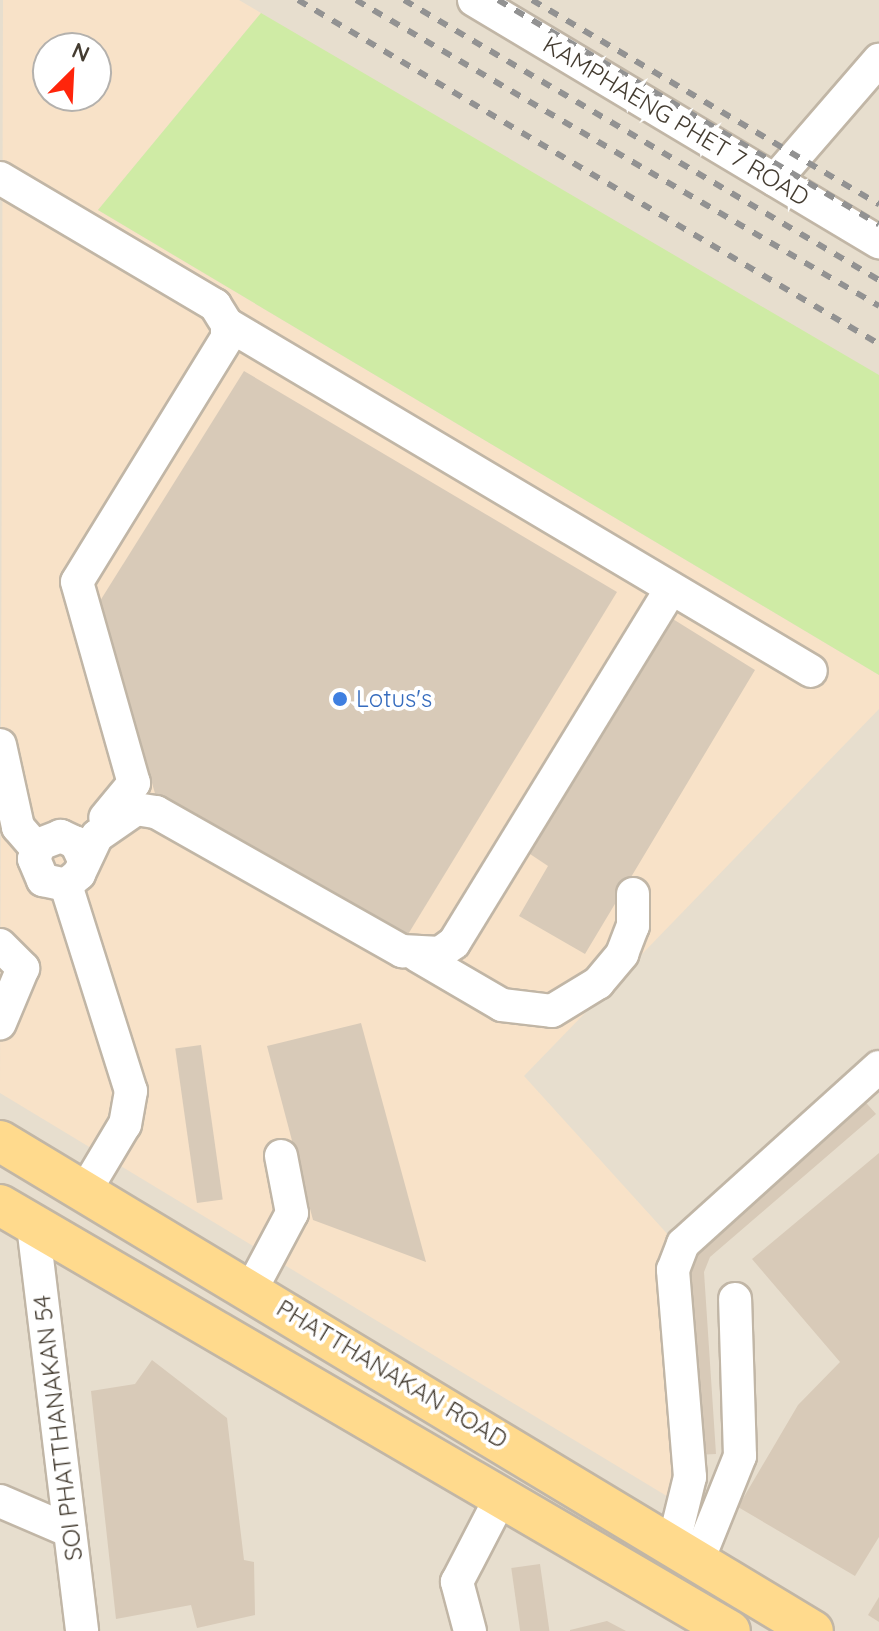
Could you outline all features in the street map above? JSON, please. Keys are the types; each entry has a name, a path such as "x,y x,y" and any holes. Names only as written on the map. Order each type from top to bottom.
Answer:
{"main road":[{"name":"PHATTHANAKAN ROAD","path":"0,1141 798,1620 825,1631"},
{"name":"PHATTHANAKAN ROAD","path":"17,1215 730,1631"}],"street":[{"name":"KAMPHAENG PHET 7 ROAD","path":"474,0 879,242"},
{"path":"775,180 879,60"},
{"path":"0,178 215,305 227,324 811,671"},
{"path":"62,857 101,821 134,783 77,582 227,338 227,324"},
{"path":"418,956 454,943 671,589"},
{"path":"1,758 18,827 62,857 131,1091 125,1124 85,1191"},
{"path":"62,857 136,809 156,812 502,1005 552,1011 598,983 622,954 633,926 633,894"},
{"path":"0,945 23,968 0,1023"},
{"path":"686,1550 690,1477 673,1270 683,1244 879,1067"},
{"path":"251,1290 292,1213 281,1156"},
{"name":"SOI PHATTHANAKAN 54","path":"17,1215 70,1531 82,1631"},
{"path":"686,1550 740,1456 735,1299"},
{"path":"470,1631 457,1582 501,1497"},
{"path":"0,1501 70,1531"}],"shaded area":[{"path":"0,0 879,0 879,1631 0,1631"},
{"path":"3,0 239,0 261,13 98,210 879,675 879,709 524,1076 671,1238 675,1501 0,1093"}],"green space":[{"path":"261,13 879,375 879,675 98,210"}],"building":[{"name":"Lotus's","path":"244,371 617,592 407,936 156,797 100,601"},
{"path":"668,616 755,670 585,954 519,916 548,866 524,850"},
{"path":"361,1023 426,1262 313,1220 267,1046"},
{"path":"201,1045 223,1199 197,1203 175,1049"},
{"path":"861,1097 876,1114 710,1257 704,1272 716,1454 696,1455 688,1256"},
{"path":"879,1153 879,1537 855,1576 738,1507 798,1405 840,1362 752,1259"},
{"path":"152,1360 227,1418 244,1560 254,1562 255,1615 197,1628 191,1605 116,1619 91,1391 135,1384"},
{"path":"540,1564 549,1631 520,1631 511,1568"},
{"path":"879,1597 879,1622 868,1615"},
{"path":"607,1621 626,1631 570,1631 570,1630"}],"railway":[{"path":"298,0 879,344"},
{"path":"356,0 879,306"},
{"path":"404,0 879,280"},
{"path":"498,0 879,224"},
{"path":"532,0 879,204"}],"place":[{"name":"Lotus's","path":"340,699"}]}
